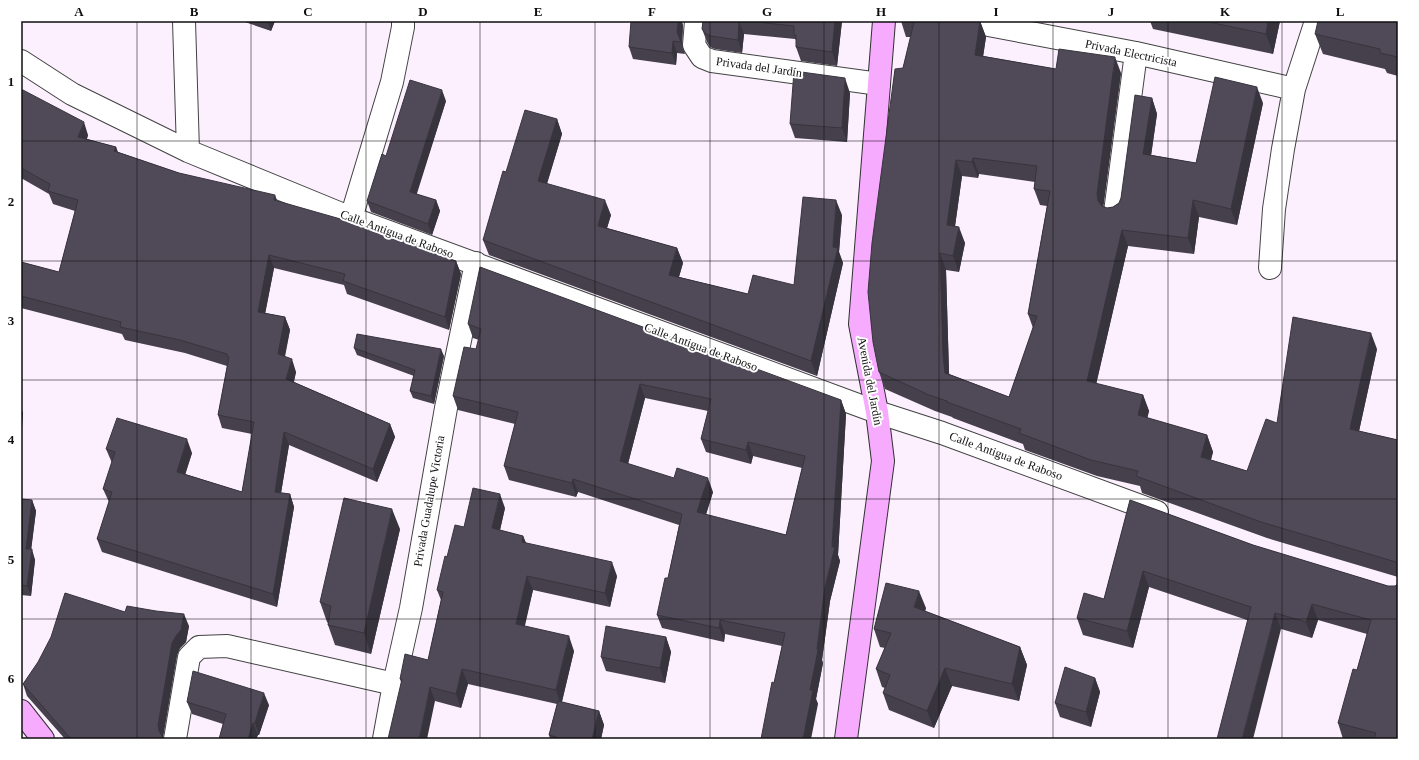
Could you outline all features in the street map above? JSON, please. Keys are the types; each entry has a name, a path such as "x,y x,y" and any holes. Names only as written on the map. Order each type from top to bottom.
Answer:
{"main road":[{"name":"Avenida del Jardín","path":"846,739 884,461 877,412 860,324 884,21"},
{"path":"21,711 43,739"}],"street":[{"path":"184,21 188,151"},
{"path":"351,218 392,82 403,21"},
{"name":"Privada del Jardín","path":"696,21 694,45 702,57 712,61 879,84"},
{"name":"Privada Electricista","path":"967,21 1136,53 1294,89"},
{"path":"1270,268 1274,208 1294,89 1316,21"},
{"path":"1115,212 1136,53"},
{"name":"Calle Antigua de Raboso","path":"21,61 72,94 188,151 351,218 877,412 942,433 1173,518"},
{"name":"Privada Guadalupe Victoria","path":"384,739 394,684 411,608 446,408 476,263"},
{"path":"175,739 189,657 199,646 227,646 394,684"}],"building":[{"path":"631,21 678,21 677,32 681,42 673,41 672,53 629,47"},
{"path":"703,21 739,21 738,40 706,34 702,29"},
{"path":"747,21 835,21 832,52 796,47 794,26"},
{"path":"905,21 980,21 975,55 1056,69 1059,49 1115,57 1097,194 1098,201 1102,206 1107,208 1113,207 1119,203 1121,198 1135,95 1152,98 1143,154 1196,163 1215,77 1257,87 1231,209 1193,200 1188,238 1122,230 1087,381 1143,395 1138,415 1207,435 1201,457 1247,471 1266,419 1277,423 1293,317 1371,333 1350,429 1398,440 1398,563 1261,522 1136,476 1138,471 1091,460 1019,433 1021,429 929,395 879,372 873,342 868,292 872,243 895,69 903,68 914,22","holes":["973,158 1037,166 1034,189 1050,191 1028,314 1037,316 1009,397 945,373 943,355 940,253 953,256 959,227 947,225 956,160 972,162"]},
{"path":"1204,21 1268,21 1266,34"},
{"path":"1318,21 1398,21 1398,57 1380,53 1380,49 1315,34"},
{"path":"794,71 845,78 842,128 790,124"},
{"path":"410,80 442,90 410,192 436,200 428,224 367,201 382,154 386,156"},
{"path":"21,89 84,122 78,137 116,147 114,151 179,173 275,195 274,200 358,224 359,223 420,245 419,248 456,261 445,317 343,281 345,274 269,255 258,312 285,317 278,354 292,359 286,379 390,424 373,469 284,432 275,492 290,494 273,594 97,539 112,492 103,489 115,452 106,449 117,418 187,439 177,472 242,492 254,422 218,415 229,357 227,354 180,340 120,327 121,322 21,296 21,262 59,272 78,200 48,191 50,184 21,168"},
{"path":"525,110 557,119 538,181 605,200 598,226 677,248 669,275 748,294 753,275 794,285 803,197 836,200 833,247 838,248 811,361 483,240 503,171 506,172"},
{"path":"480,267 841,400 832,547 835,547 825,587 818,650 810,690 813,690 803,739 761,739 772,682 774,683 785,633 720,620 719,628 657,615 665,578 668,578 682,514 573,479 572,483 504,466 518,412 453,396 464,347 476,349 481,329 468,324","holes":["640,384 711,399 701,439 746,450 748,442 805,456 786,535 697,512 708,478 677,468 674,478 620,461"]},
{"path":"357,334 441,349 431,396 410,391 415,370 354,348"},
{"path":"473,488 500,494 492,528 523,536 522,542 612,562 605,593 527,576 516,624 569,636 556,690 462,669 456,694 430,687 419,739 388,739 402,679 400,679 405,654 428,660 443,592 437,590 445,556 447,557 455,525 464,527"},
{"path":"344,498 392,509 364,633 328,625 331,606 320,602"},
{"path":"21,499 32,500 26,549 32,549 27,586 21,585"},
{"path":"1130,500 1253,545 1388,586 1395,586 1398,584 1398,739 1374,739 1376,733 1338,723 1353,669 1357,670 1371,620 1312,604 1306,622 1275,613 1242,739 1217,739 1251,607 1143,571 1127,631 1077,618 1084,593 1104,599"},
{"path":"886,583 919,591 914,607 1020,647 1012,684 945,668 927,711 883,693 890,675 876,669 891,633 874,629"},
{"path":"65,593 125,612 127,606 184,614 181,630 172,643 158,725 162,739 71,739 23,684 38,662 51,637"},
{"path":"606,626 666,637 660,668 601,657"},
{"path":"1065,667 1095,678 1086,712 1055,703"},
{"path":"193,671 264,693 255,723 253,723 248,739 219,739 226,714 187,702"},
{"path":"558,701 599,711 592,739 563,739 549,735"}]}
